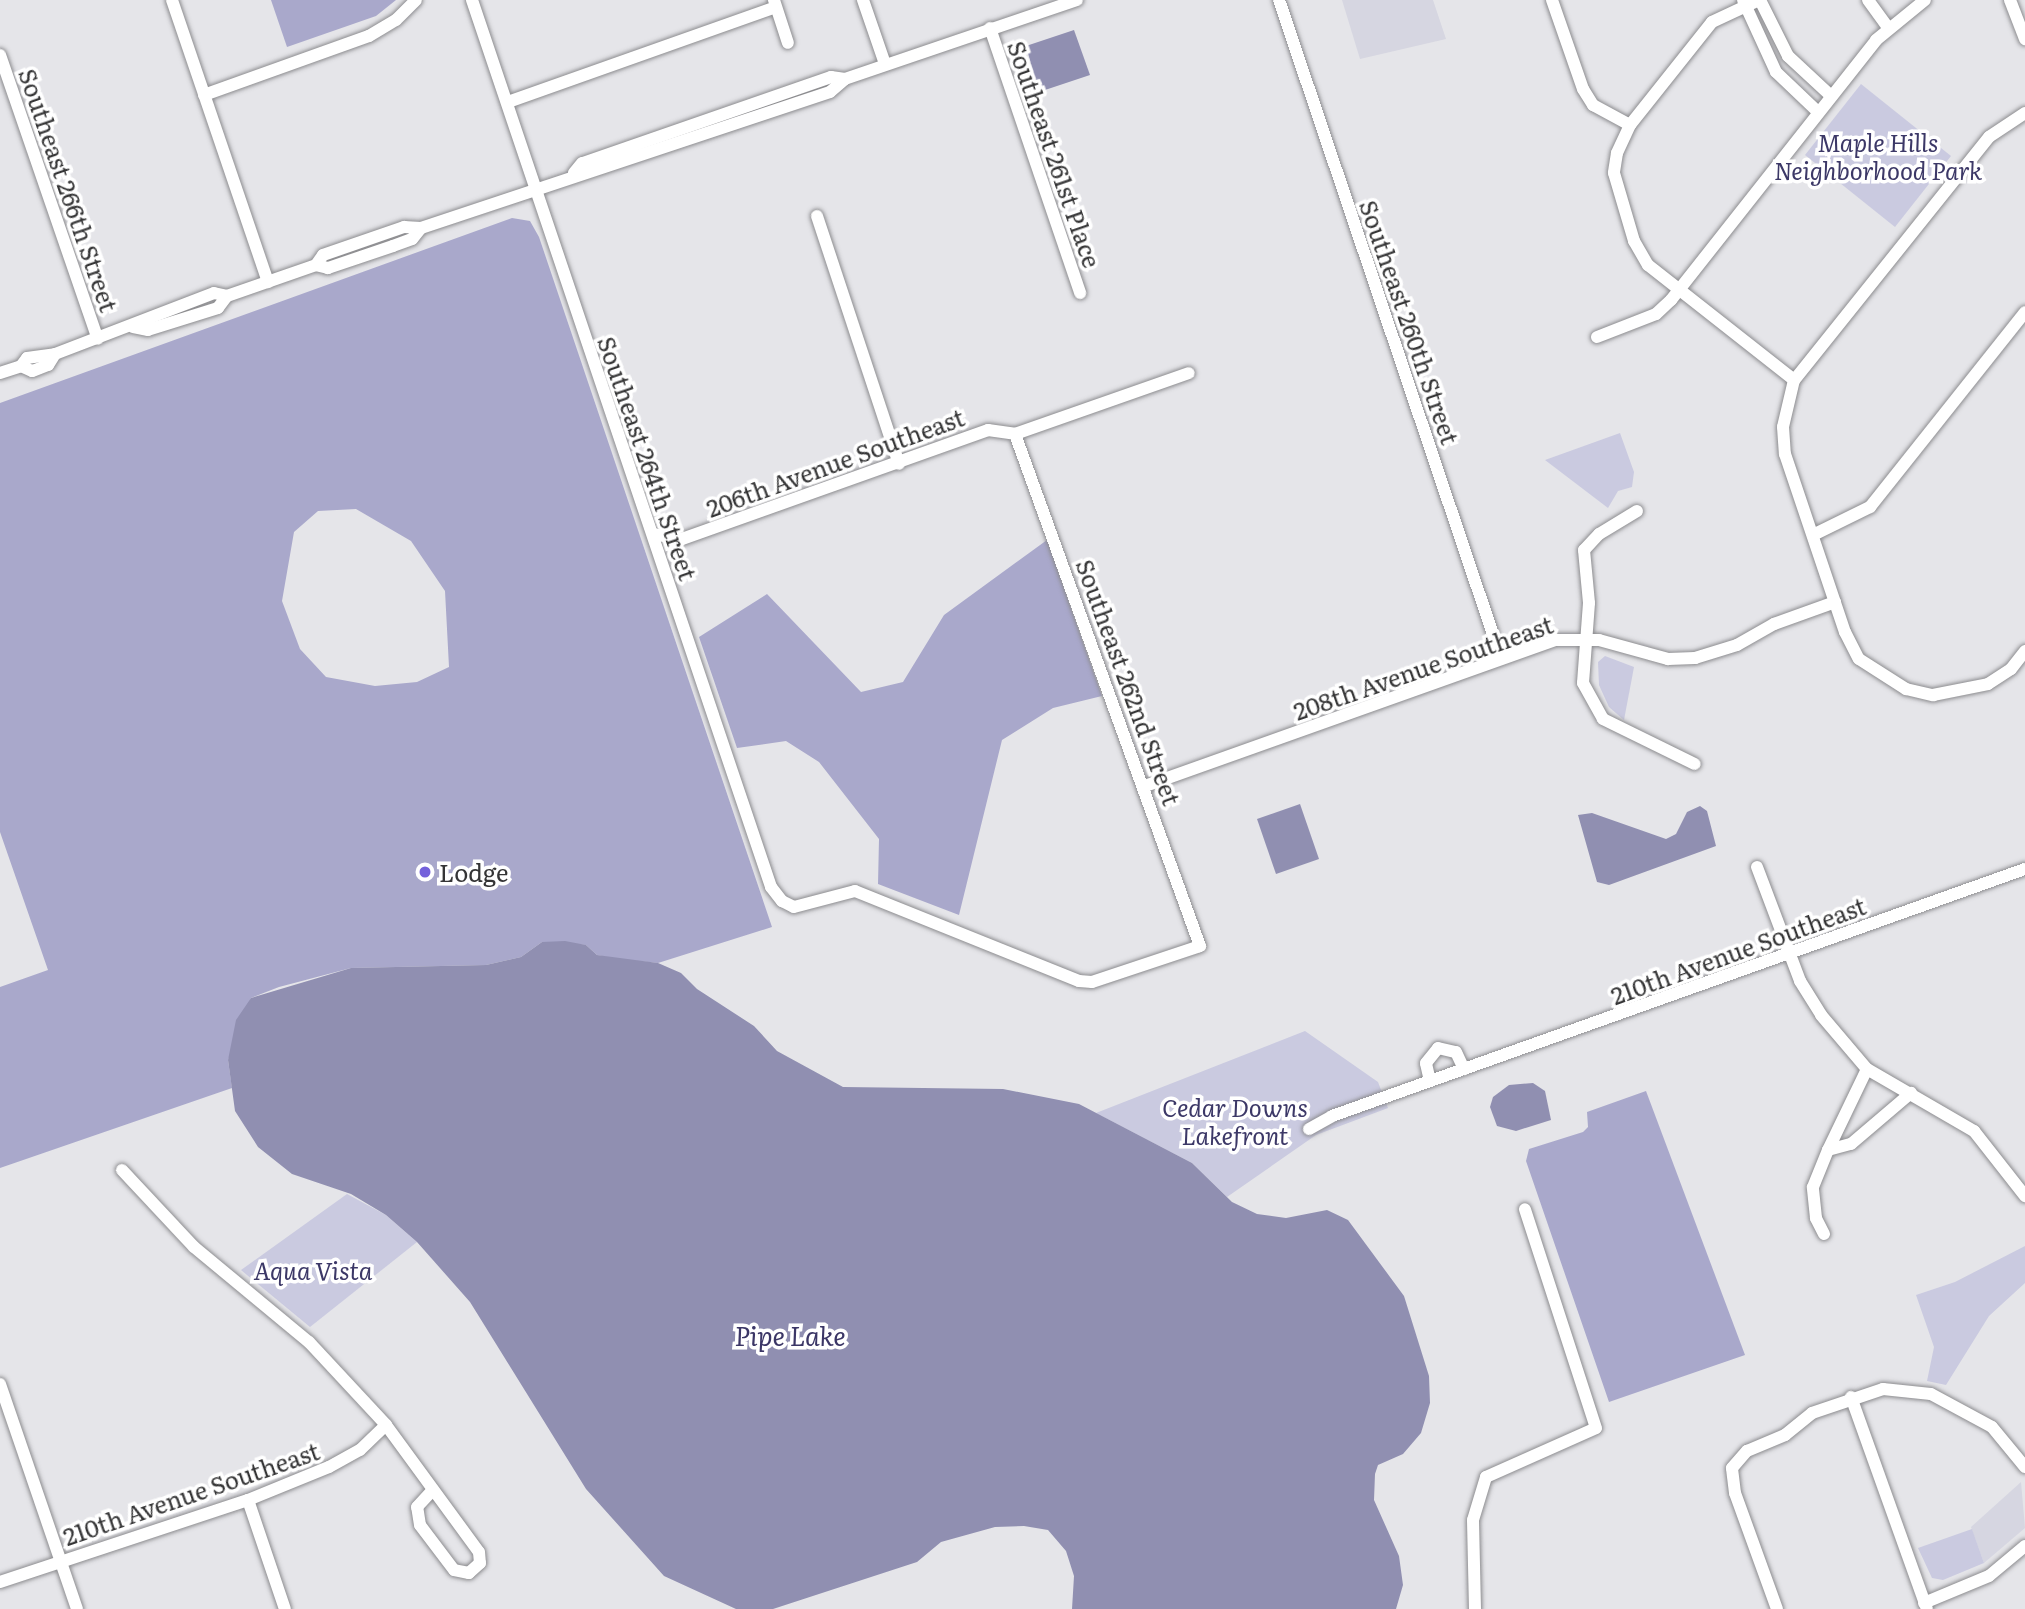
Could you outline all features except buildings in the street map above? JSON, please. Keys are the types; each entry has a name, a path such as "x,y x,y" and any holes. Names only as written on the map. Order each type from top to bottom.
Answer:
{"street":[{"path":"172,0 268,282"},
{"path":"204,95 369,36 396,20 416,0"},
{"name":"Southeast 264th Street","path":"472,0 509,102 583,339 653,534 771,887 788,905 808,905 855,891 1079,981 1092,982 1200,946"},
{"path":"863,0 885,64"},
{"path":"0,373 21,366 32,371 48,365 55,354 98,339 133,327 149,330 218,307 227,296 316,265 328,268 393,246 412,239 421,228 574,173 586,175 830,92 845,79 885,64 1077,0"},
{"name":"Southeast 260th Street","path":"1279,0 1501,658"},
{"path":"1552,0 1583,89 1593,106 1630,125"},
{"path":"1794,380 1677,292 1641,254 1615,185 1617,153 1630,125 1712,22 1744,2 1760,0 1788,56 1831,96"},
{"path":"1868,0 1888,29"},
{"path":"1598,337 1656,314 1677,292 1818,112 1888,29 1925,0"},
{"path":"2010,0 2025,39"},
{"path":"1744,2 1776,72 1818,112"},
{"path":"509,102 775,4 788,43"},
{"name":"Southeast 261st Place","path":"990,28 1080,293"},
{"name":"Southeast 266th Street","path":"0,55 98,339"},
{"path":"2025,113 1989,137 1794,380 1783,427 1785,454 1835,601 1859,659 1877,674 1906,689 1933,695 1962,691 2000,677 2025,651"},
{"path":"817,216 899,464"},
{"path":"1813,535 1870,507 2025,312"},
{"name":"206th Avenue Southeast","path":"653,534 681,539 899,464 988,430 1015,434 1189,373"},
{"name":"Southeast 262nd Street","path":"1015,434 1145,786 1200,946"},
{"path":"1637,511 1600,534 1584,550 1589,603 1583,638 1583,683 1603,719 1695,764"},
{"name":"208th Avenue Southeast","path":"1145,786 1556,640 1583,638 1668,659 1695,658 1737,645 1774,624 1835,601"},
{"path":"1757,867 1790,955 1821,1014 1867,1069 1973,1131 2025,1196"},
{"name":"210th Avenue Southeast","path":"1309,1129 1430,1081 1790,955 2025,869"},
{"path":"1430,1081 1426,1063 1438,1048 1456,1052 1464,1069"},
{"path":"1824,1234 1816,1218 1813,1196 1828,1150 1867,1069"},
{"path":"1828,1150 1851,1144 1911,1093"},
{"path":"122,1170 194,1247 309,1342 386,1425 479,1552 480,1563 473,1572 454,1570 420,1525 418,1507 433,1490"},
{"path":"1475,1609 1473,1520 1486,1477 1595,1428 1525,1209"},
{"path":"0,1384 76,1609"},
{"path":"1777,1609 1731,1477 1735,1462 1812,1413 1851,1397 1901,1388 1941,1396 1992,1427 2025,1467"},
{"path":"1851,1397 1925,1606 1989,1576 2025,1546"},
{"name":"210th Avenue Southeast","path":"0,1582 248,1500 345,1460 386,1425"},
{"path":"248,1500 285,1609"}],"shaded area":[{"path":"271,0 396,0 376,16 287,47"},
{"path":"1342,0 1433,0 1446,39 1360,59"},
{"path":"512,218 530,221 539,237 772,927 658,963 597,955 586,945 542,942 521,957 486,965 351,968 279,987 251,998 228,1060 232,1088 0,1168 0,987 48,970 0,832 0,403","holes":["356,509 411,541 445,591 449,667 417,682 375,686 326,677 300,649 282,601 294,532 318,511"]},
{"path":"1047,540 1102,696 1053,708 1002,740 959,915 878,884 879,839 819,762 786,741 737,748 699,637 767,594 861,692 903,682 944,615"},
{"path":"1646,1091 1745,1355 1609,1402 1526,1161 1529,1149 1583,1132 1588,1127 1587,1112"},
{"path":"2021,1482 2025,1528 1984,1563 1971,1527"}],"green space":[{"name":"Maple Hills Neighborhood Park","path":"1861,84 1951,156 1895,227 1805,155"},
{"path":"1620,433 1634,472 1632,487 1618,491 1608,508 1545,460"},
{"path":"1605,656 1634,667 1624,720 1609,707 1599,685 1598,662"},
{"name":"Cedar Downs Lakefront","path":"1305,1031 1378,1082 1388,1108 1316,1135 1227,1197 1192,1163 1096,1113"},
{"name":"Aqua Vista","path":"347,1194 386,1215 417,1242 310,1327 241,1270"},
{"path":"2025,1246 2025,1283 1989,1316 1946,1385 1927,1381 1934,1347 1916,1295 1955,1282"},
{"path":"1972,1529 1984,1563 1943,1580 1932,1578 1918,1548"}],"water":[{"path":"1074,30 1090,75 1039,92 1026,46"},
{"path":"1300,804 1319,859 1276,874 1257,819"},
{"path":"1700,806 1707,811 1716,846 1609,885 1597,882 1578,815 1592,813 1666,839 1676,834 1687,812"},
{"name":"Pipe Lake","path":"565,941 586,945 597,955 658,963 681,973 697,989 754,1026 777,1051 843,1087 1003,1089 1079,1104 1192,1163 1232,1202 1257,1214 1286,1218 1327,1210 1348,1220 1404,1296 1429,1376 1430,1403 1421,1433 1403,1454 1378,1465 1375,1474 1374,1500 1399,1556 1403,1585 1396,1609 1072,1609 1074,1576 1066,1551 1048,1530 1024,1526 995,1527 941,1542 917,1562 773,1609 736,1609 664,1576 586,1489 470,1302 417,1242 386,1215 351,1194 292,1174 258,1147 235,1111 228,1060 236,1020 251,998 351,968 486,965 521,957 542,942"},
{"path":"1533,1083 1545,1091 1551,1120 1516,1131 1497,1126 1490,1107 1493,1097 1509,1085"}],"place":[{"name":"Lodge","path":"425,872"}]}
